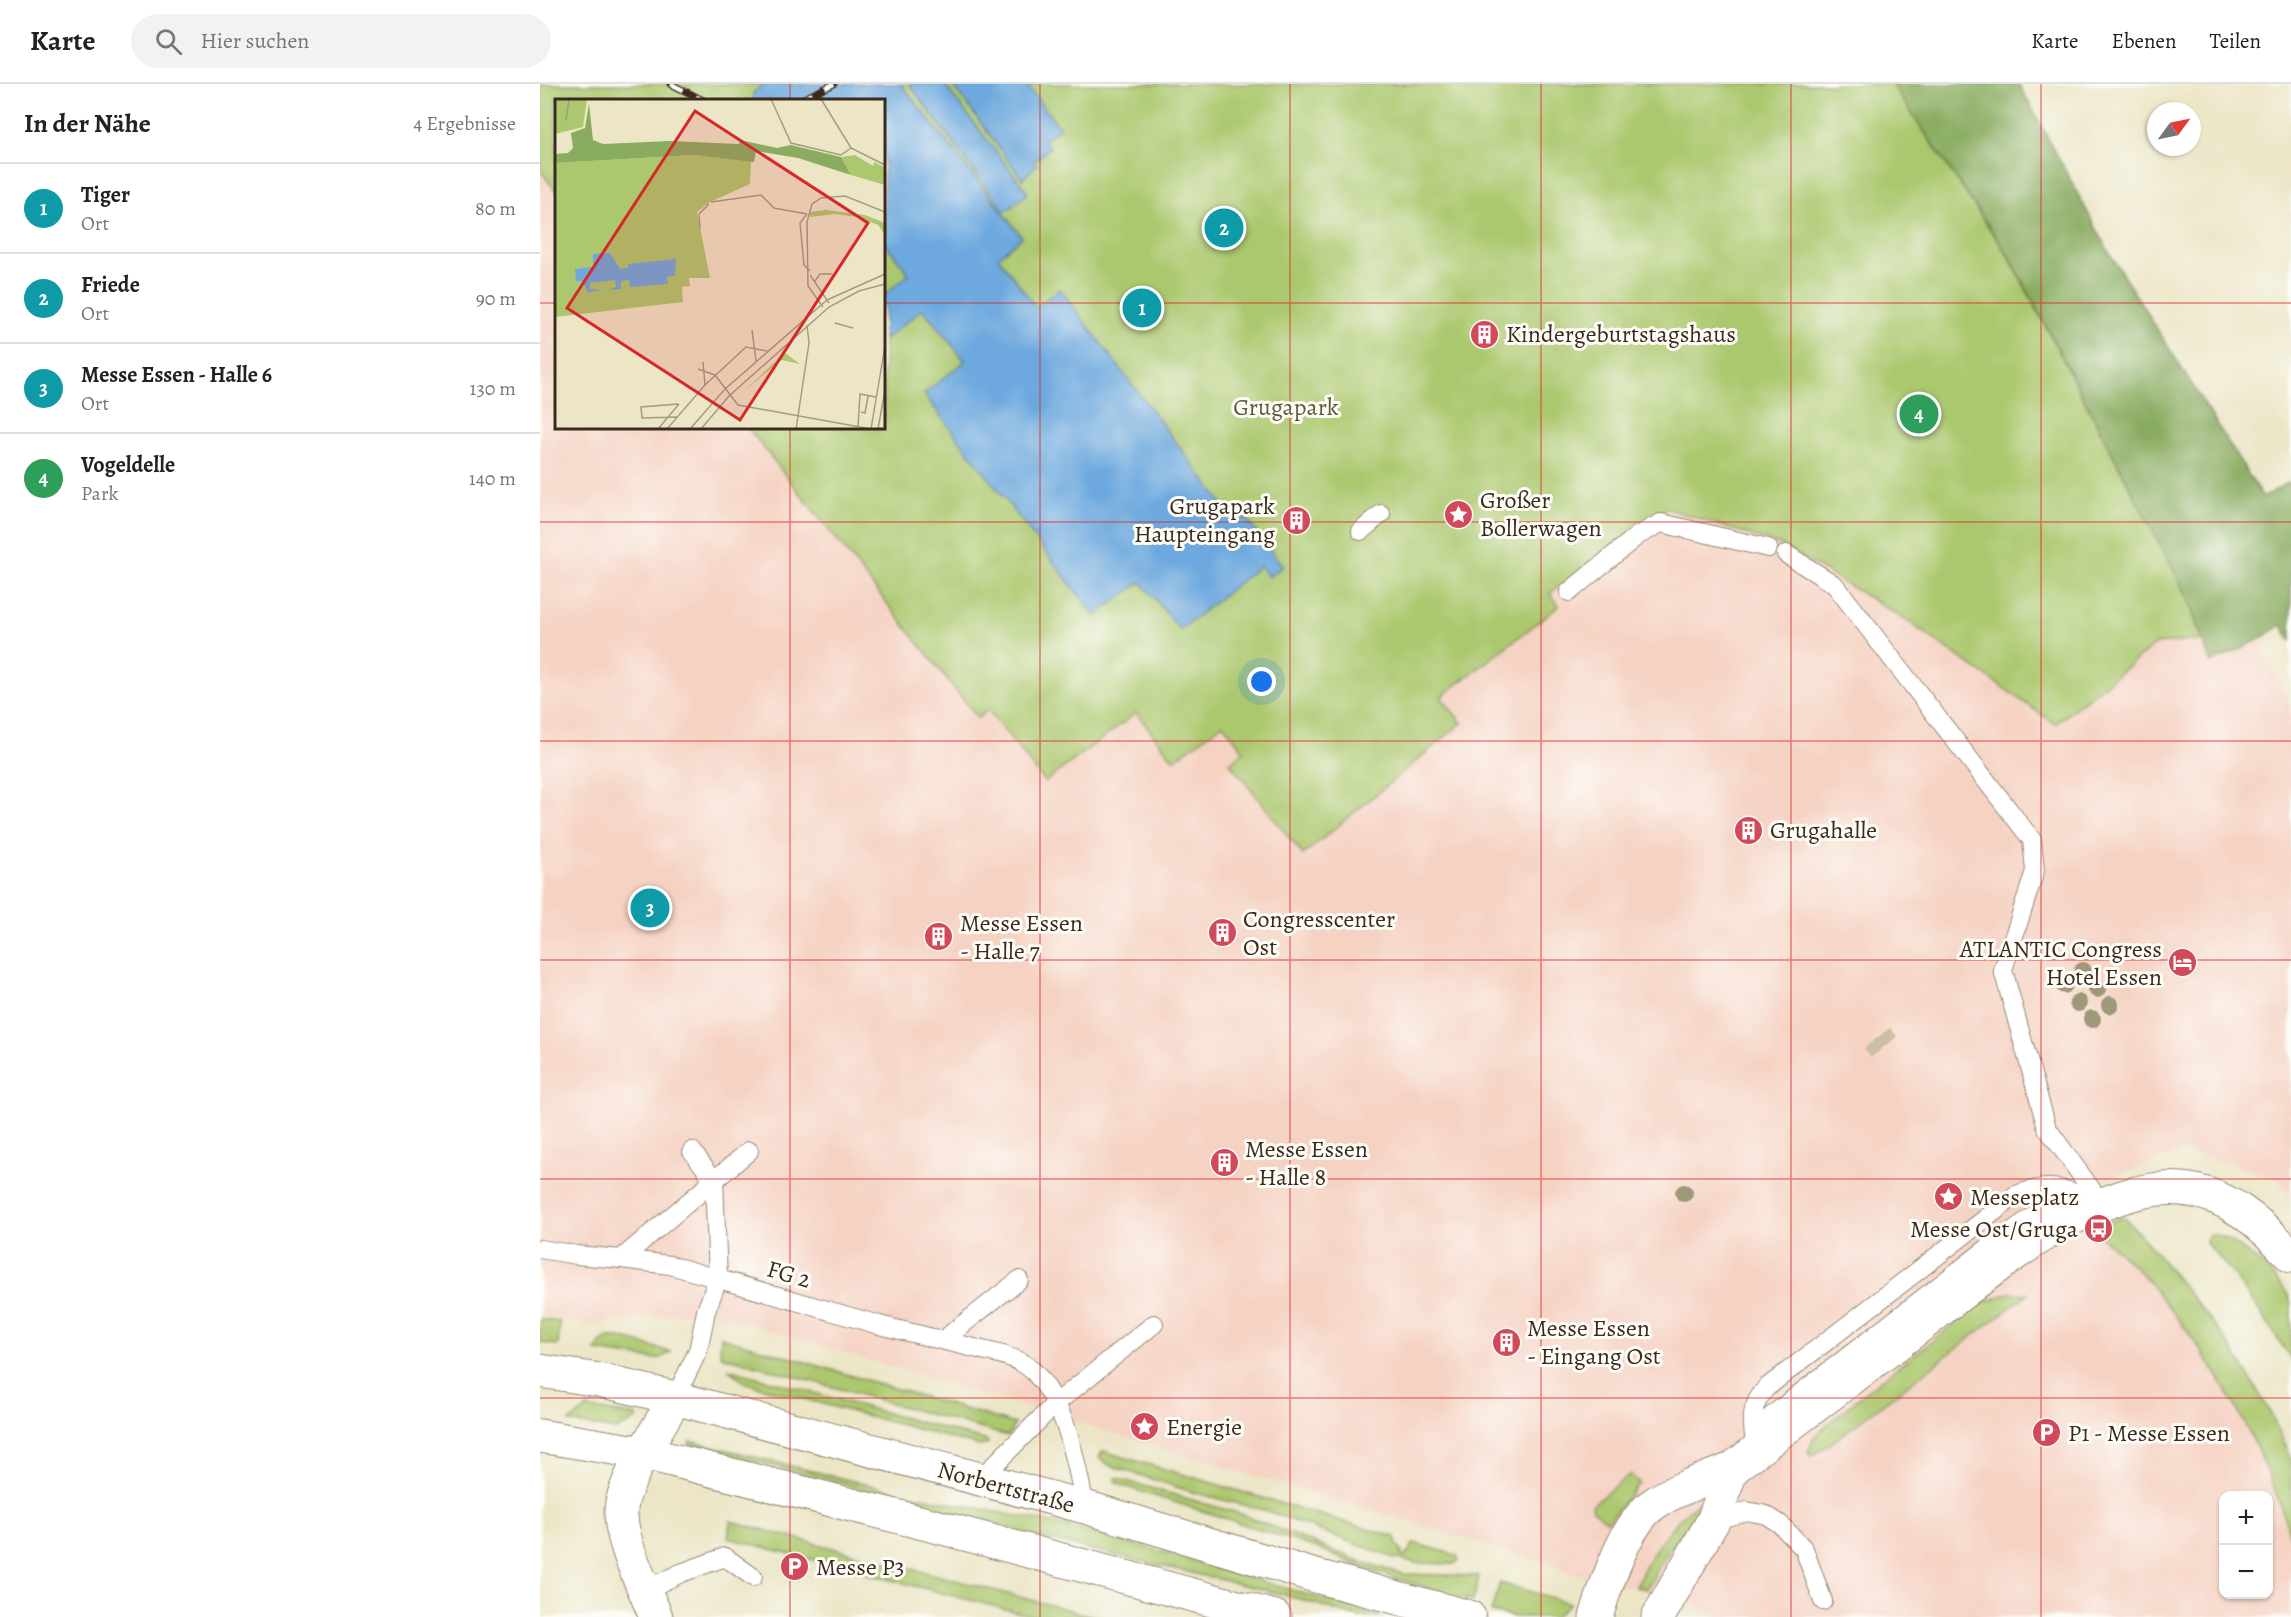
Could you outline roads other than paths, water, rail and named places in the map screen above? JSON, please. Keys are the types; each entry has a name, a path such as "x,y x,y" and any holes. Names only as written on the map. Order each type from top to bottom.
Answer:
{"main road":[{"path":"1596,1617 1627,1535 1654,1504 1747,1451 2028,1245 2102,1204 2137,1193 2182,1189 2224,1201 2259,1223 2291,1256"},
{"name":"Norbertstraße","path":"540,1371 599,1380 675,1398 1086,1507 1312,1575 1468,1617"},
{"path":"651,1604 627,1546 621,1512 627,1487 675,1398"},
{"path":"540,1436 644,1454 935,1526 1275,1617"},
{"path":"1658,1617 1713,1521 1747,1451"}],"lane":[{"path":"1361,531 1381,514"},
{"path":"1569,592 1637,536 1661,523 1777,551 1835,585 2032,840 2035,871 2003,970 2047,1128 2102,1204"},
{"path":"621,1259 749,1151"},
{"path":"675,1398 698,1351 706,1311 718,1280 714,1179 692,1152"},
{"path":"1747,1451 1752,1413 1757,1400 1766,1388 2016,1195 2034,1188 2055,1188 2070,1191 2102,1204"},
{"path":"1747,1451 1786,1404 1979,1254 2070,1191"},
{"name":"FG 2","path":"540,1249 577,1256 670,1266 879,1325 1003,1354 1021,1362 1034,1372 1055,1404 1067,1428 1086,1507"},
{"path":"943,1340 1019,1280"},
{"path":"979,1480 1055,1404 1154,1324"},
{"path":"1713,1521 1747,1511 1766,1515 1780,1524 1804,1549 1823,1601"},
{"path":"651,1604 681,1573 725,1557 753,1577"}],"water":[{"path":"764,84 901,84 1022,237 998,257 1036,307 1060,289 1237,523 1245,517 1283,566 1269,577 1260,566 1180,630 1141,582 1095,616 924,394 965,361 923,309 885,339 885,294 909,274 885,243 885,99 754,99 753,93"},
{"path":"909,84 944,84 1028,193 1005,212"},
{"path":"952,84 1026,84 1060,128 1044,140 1050,148 1034,161 1037,165 1022,179"}],"tunnel":[{"path":"1877,1038 1884,1047"}],"railway":[{"path":"671,84 701,99"},
{"path":"802,99 834,84"}],"place":[{"name":"Friede","path":"1224,228"},
{"name":"Tiger","path":"1142,308"},
{"name":"Kindergeburtstagshaus","path":"1485,334"},
{"name":"Vogeldelle","path":"1919,414"},
{"name":"Großer Bollerwagen","path":"1459,514"},
{"name":"Grugapark Haupteingang","path":"1296,520"},
{"name":"Grugahalle","path":"1749,830"},
{"name":"Messe Essen - Halle 6","path":"650,908"},
{"name":"Congresscenter Ost","path":"1222,933"},
{"name":"Messe Essen - Halle 7","path":"939,937"},
{"name":"ATLANTIC Congress Hotel Essen","path":"2183,963"},
{"name":"Messe Essen - Halle 8","path":"1224,1163"},
{"name":"Messeplatz","path":"1949,1197"},
{"name":"Messe Ost/Gruga","path":"2099,1229"},
{"name":"Messe Essen - Eingang Ost","path":"1506,1342"},
{"name":"Energie","path":"1145,1427"},
{"name":"P1 - Messe Essen","path":"2047,1433"},
{"name":"Messe P3","path":"795,1567"}],"park label":[{"name":"Grugapark","path":"1286,407"}]}
